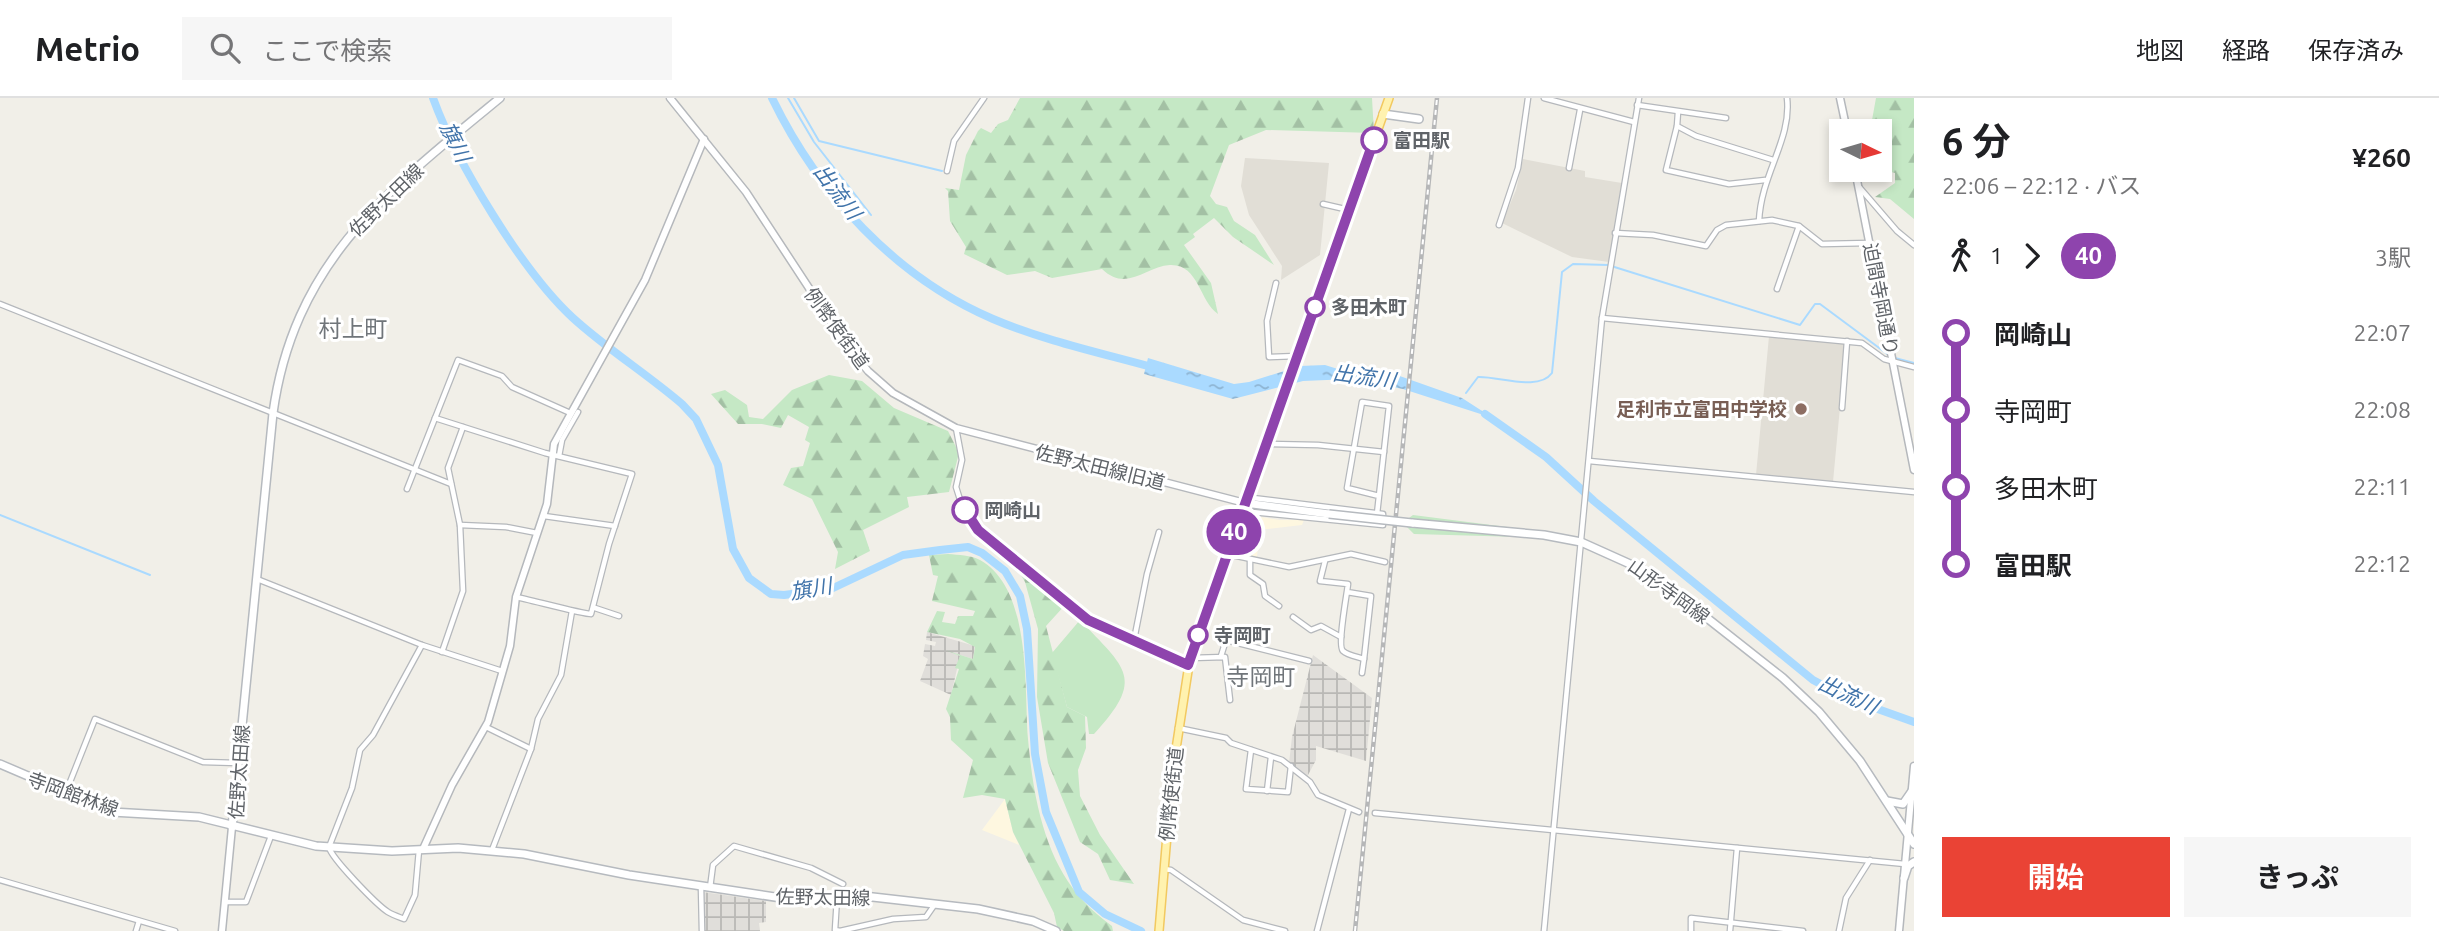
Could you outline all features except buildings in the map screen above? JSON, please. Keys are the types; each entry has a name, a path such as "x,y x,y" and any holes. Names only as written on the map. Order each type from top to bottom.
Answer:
{"main road":[{"name":"例幣使街道","path":"1159,931 1178,728 1189,661 1389,98"},
{"name":"佐野太田線","path":"499,99 364,218 320,276 289,342 273,413 232,827 330,847 492,850 710,889 801,900 864,896 936,904 1022,919 1056,931"},
{"path":"1383,114 1419,119"},
{"name":"山形寺岡線","path":"1245,503 1581,542 1650,573 1791,685 1835,729 1914,844"},
{"name":"寺岡館林線","path":"0,764 112,812 193,816 232,827"},
{"path":"1886,801 1903,804 1913,787"},
{"path":"1904,878 1910,863"}],"street":[{"name":"例幣使街道","path":"670,98 746,192 855,356 892,393 956,428"},
{"path":"947,171 954,141 984,98"},
{"path":"1499,225 1518,168 1528,98"},
{"path":"1544,98 1580,110 1634,122"},
{"path":"1544,931 1602,318 1639,98"},
{"path":"1759,221 1765,180 1789,117 1787,98"},
{"path":"1840,98 1844,119"},
{"path":"1637,105 1726,118"},
{"path":"1569,168 1580,110"},
{"path":"1678,112 1665,170 1728,184 1765,180"},
{"path":"1677,126 1696,136 1773,160"},
{"path":"555,455 554,444 654,261 704,139"},
{"path":"1857,184 1897,231 1914,245"},
{"name":"迫間寺岡通り","path":"1857,184 1914,470"},
{"path":"1323,204 1349,210"},
{"path":"1615,233 1653,235 1706,246 1715,232 1726,225 1783,221 1798,226 1822,244 1869,243"},
{"path":"1777,289 1798,226"},
{"path":"1276,283 1267,321 1269,357 1297,356"},
{"path":"0,304 451,484"},
{"path":"1602,318 1847,341 1866,344 1893,362 1914,367"},
{"path":"1842,408 1847,341"},
{"path":"407,489 458,360 502,376 512,387 568,412"},
{"path":"1377,514 1384,452 1389,406 1364,402 1360,404 1347,488 1379,496"},
{"path":"422,645 373,736 360,750 352,788 330,847 334,859 378,904 390,914 404,919 415,895 421,850 452,785 486,727 510,646 516,597 544,516 555,455 576,414"},
{"path":"435,418 555,455 632,474 615,526 595,608 589,615 516,597"},
{"path":"442,652 463,592 460,525 448,468 463,427"},
{"path":"956,428 962,460 956,487 974,525 1088,620 1189,661 1222,656"},
{"name":"佐野太田線旧道","path":"956,428 1245,503"},
{"path":"1265,444 1384,452"},
{"path":"1589,461 1914,492"},
{"path":"1253,498 1384,516 1382,525 1252,512 1245,503 1253,498"},
{"path":"544,516 615,526"},
{"path":"460,525 506,527 537,533"},
{"path":"1134,640 1147,574 1159,533"},
{"path":"1226,554 1289,566 1351,554 1385,562"},
{"path":"1250,559 1250,575 1264,584 1265,596 1279,606"},
{"path":"1325,561 1320,581 1348,584 1341,637 1343,652 1364,659"},
{"path":"256,578 422,645 502,671"},
{"path":"1347,592 1371,596 1362,673"},
{"path":"595,608 620,616"},
{"path":"492,850 515,783 531,750 538,719 561,675 572,611"},
{"path":"1293,617 1311,630 1321,626 1341,637"},
{"path":"1230,700 1225,659 1222,656 1226,639 1309,661"},
{"path":"66,794 95,719 203,762 238,763"},
{"path":"486,727 531,750"},
{"path":"1178,728 1226,738 1291,766 1310,782 1318,795 1359,812"},
{"path":"1251,750 1246,789 1288,792 1291,766"},
{"path":"1267,791 1271,757"},
{"path":"1375,813 1910,863 1908,835 1914,766"},
{"path":"1317,931 1349,809"},
{"path":"222,931 232,827"},
{"path":"225,902 246,902 271,836"},
{"path":"710,889 713,864 734,846 811,868 843,884"},
{"path":"1731,931 1729,922 1737,848"},
{"path":"1839,931 1846,898 1870,860"},
{"path":"1164,869 1243,920 1286,931"},
{"path":"1899,931 1904,878"},
{"path":"0,880 175,931"},
{"path":"701,887 702,931"},
{"path":"837,898 835,930 841,931 893,919 926,917 936,904"},
{"path":"1691,931 1691,918 1803,931"},
{"path":"136,931 139,921"}],"shaded area":[{"path":"1245,158 1329,163 1320,255 1281,280 1282,266 1249,215 1241,186"},
{"path":"1523,159 1585,171 1585,177 1622,183 1609,262 1572,257 1502,223 1516,190"},
{"name":"足利市立富田中学校","path":"1769,336 1846,343 1833,482 1756,475"},
{"path":"1248,515 1280,520 1304,520 1302,525 1259,530 1257,558 1232,553"},
{"path":"927,632 975,646 973,659 951,652 960,656 951,695 920,681 928,659 923,656 925,644 935,646 936,642 926,640"},
{"path":"1313,655 1372,698 1366,761 1316,746 1316,760 1307,777 1289,763 1292,737"},
{"path":"1005,799 1013,832 1019,845 982,830"},
{"path":"703,892 766,901 766,922 759,923 760,931 704,931"}],"green space":[{"path":"1020,98 1372,98 1374,133 1266,130 1229,145 1210,196 1216,204 1227,207 1234,221 1255,235 1274,265 1233,237 1214,218 1193,234 1195,237 1184,245 1211,283 1218,314 1193,277 1180,266 1161,266 1128,279 1111,276 1102,269 1052,278 1035,271 1007,275 964,254 966,247 950,221 948,191 945,188 959,190 966,155 978,131 981,128 991,133 998,124 1008,120"},
{"path":"1876,98 1914,98 1914,219 1890,199 1875,197 1895,183 1895,173 1892,172 1892,119 1872,119"},
{"path":"829,375 862,381 894,408 948,431 959,453 949,492 907,497 909,507 863,530 870,551 835,569 838,552 812,499 783,485 791,468 803,466 810,443 805,440 809,427 788,415 781,428 762,424 738,424 711,394 725,390 747,405 749,417 763,419 792,390"},
{"path":"1413,515 1521,531 1411,519 1411,526 1519,537 1414,534 1407,527 1409,518"},
{"path":"948,554 980,560 997,574 1009,593 1022,641 1028,739 1043,825 1063,874 1084,902 1112,926 1113,931 1064,931 1057,927 1054,913 1013,832 1005,799 982,795 963,798 973,760 951,740 950,717 946,709 959,669 955,668 960,656 945,650 973,659 975,647 960,639 927,632 937,611 945,612 942,622 955,624 958,616 973,616 975,611 932,601 938,576 933,575 929,555"},
{"path":"1011,558 1066,604 1046,626 1067,707 1085,716 1086,748 1078,770 1080,796 1100,835 1134,884 1110,880 1098,854 1080,842 1048,763 1037,697 1038,629 1025,582"},
{"path":"1080,620 1109,651 1124,674 1125,686 1120,699 1094,734 1089,734 1087,717 1067,707 1052,653"}],"water":[{"path":"1148,358 1234,384 1300,366 1325,365 1341,370 1394,374 1462,398 1493,418 1403,389 1351,379 1303,381 1233,399 1144,374"}],"waterway":[{"name":"旗川","path":"433,98 474,184 533,273 573,318 669,393 696,419 718,465 733,549 749,578 771,594 831,589 903,555 968,547 982,553 1005,571 1020,596 1027,629 1035,754 1046,812 1079,892 1105,914 1141,931"},
{"name":"出流川","path":"772,98 812,167 836,199 892,256 924,280 957,301 1013,327 1155,368"},
{"path":"788,98 814,142 871,215"},
{"path":"794,98 819,141 942,171"},
{"path":"1466,393 1478,377 1537,382 1552,373 1562,272 1573,264 1608,265 1800,325 1815,304 1820,304 1890,356"},
{"path":"1895,358 1914,363"},
{"name":"出流川","path":"1485,414 1546,457 1594,501 1813,680 1847,698 1914,722"},
{"path":"0,515 150,575"}],"railway":[{"path":"1355,931 1437,98"}],"bus line":[{"name":"40","path":"965,510 978,530 1088,620 1188,665 1374,140"}],"place":[{"name":"富田駅","path":"1374,140"},
{"name":"多田木町","path":"1315,307"},
{"name":"足利市立富田中学校","path":"1801,409"},
{"name":"岡崎山","path":"965,510"},
{"name":"寺岡町","path":"1198,635"}],"district":[{"name":"村上町","path":"353,329"},
{"name":"寺岡町","path":"1261,677"}]}
